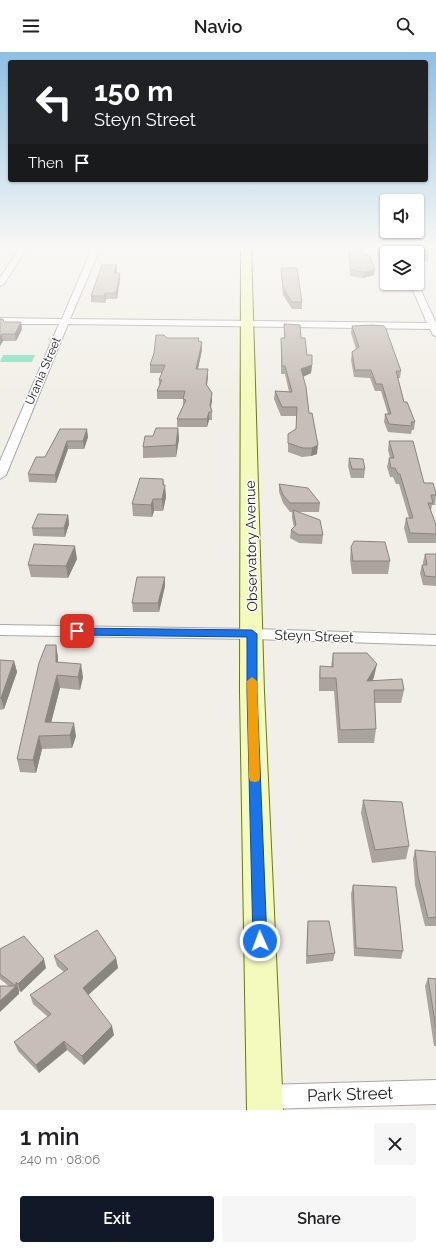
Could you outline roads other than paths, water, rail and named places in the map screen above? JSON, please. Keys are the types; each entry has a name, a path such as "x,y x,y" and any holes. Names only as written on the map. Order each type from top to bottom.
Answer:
{"main road":[{"name":"Observatory Avenue","path":"247,295 252,708 265,1103"}],"street":[{"name":"Urania Street","path":"0,475 76,295"},
{"path":"0,321 248,323 435,328 420,295"},
{"name":"Steyn Street","path":"0,630 252,634 436,640"},
{"name":"Park Street","path":"265,1103 436,1092"}]}
